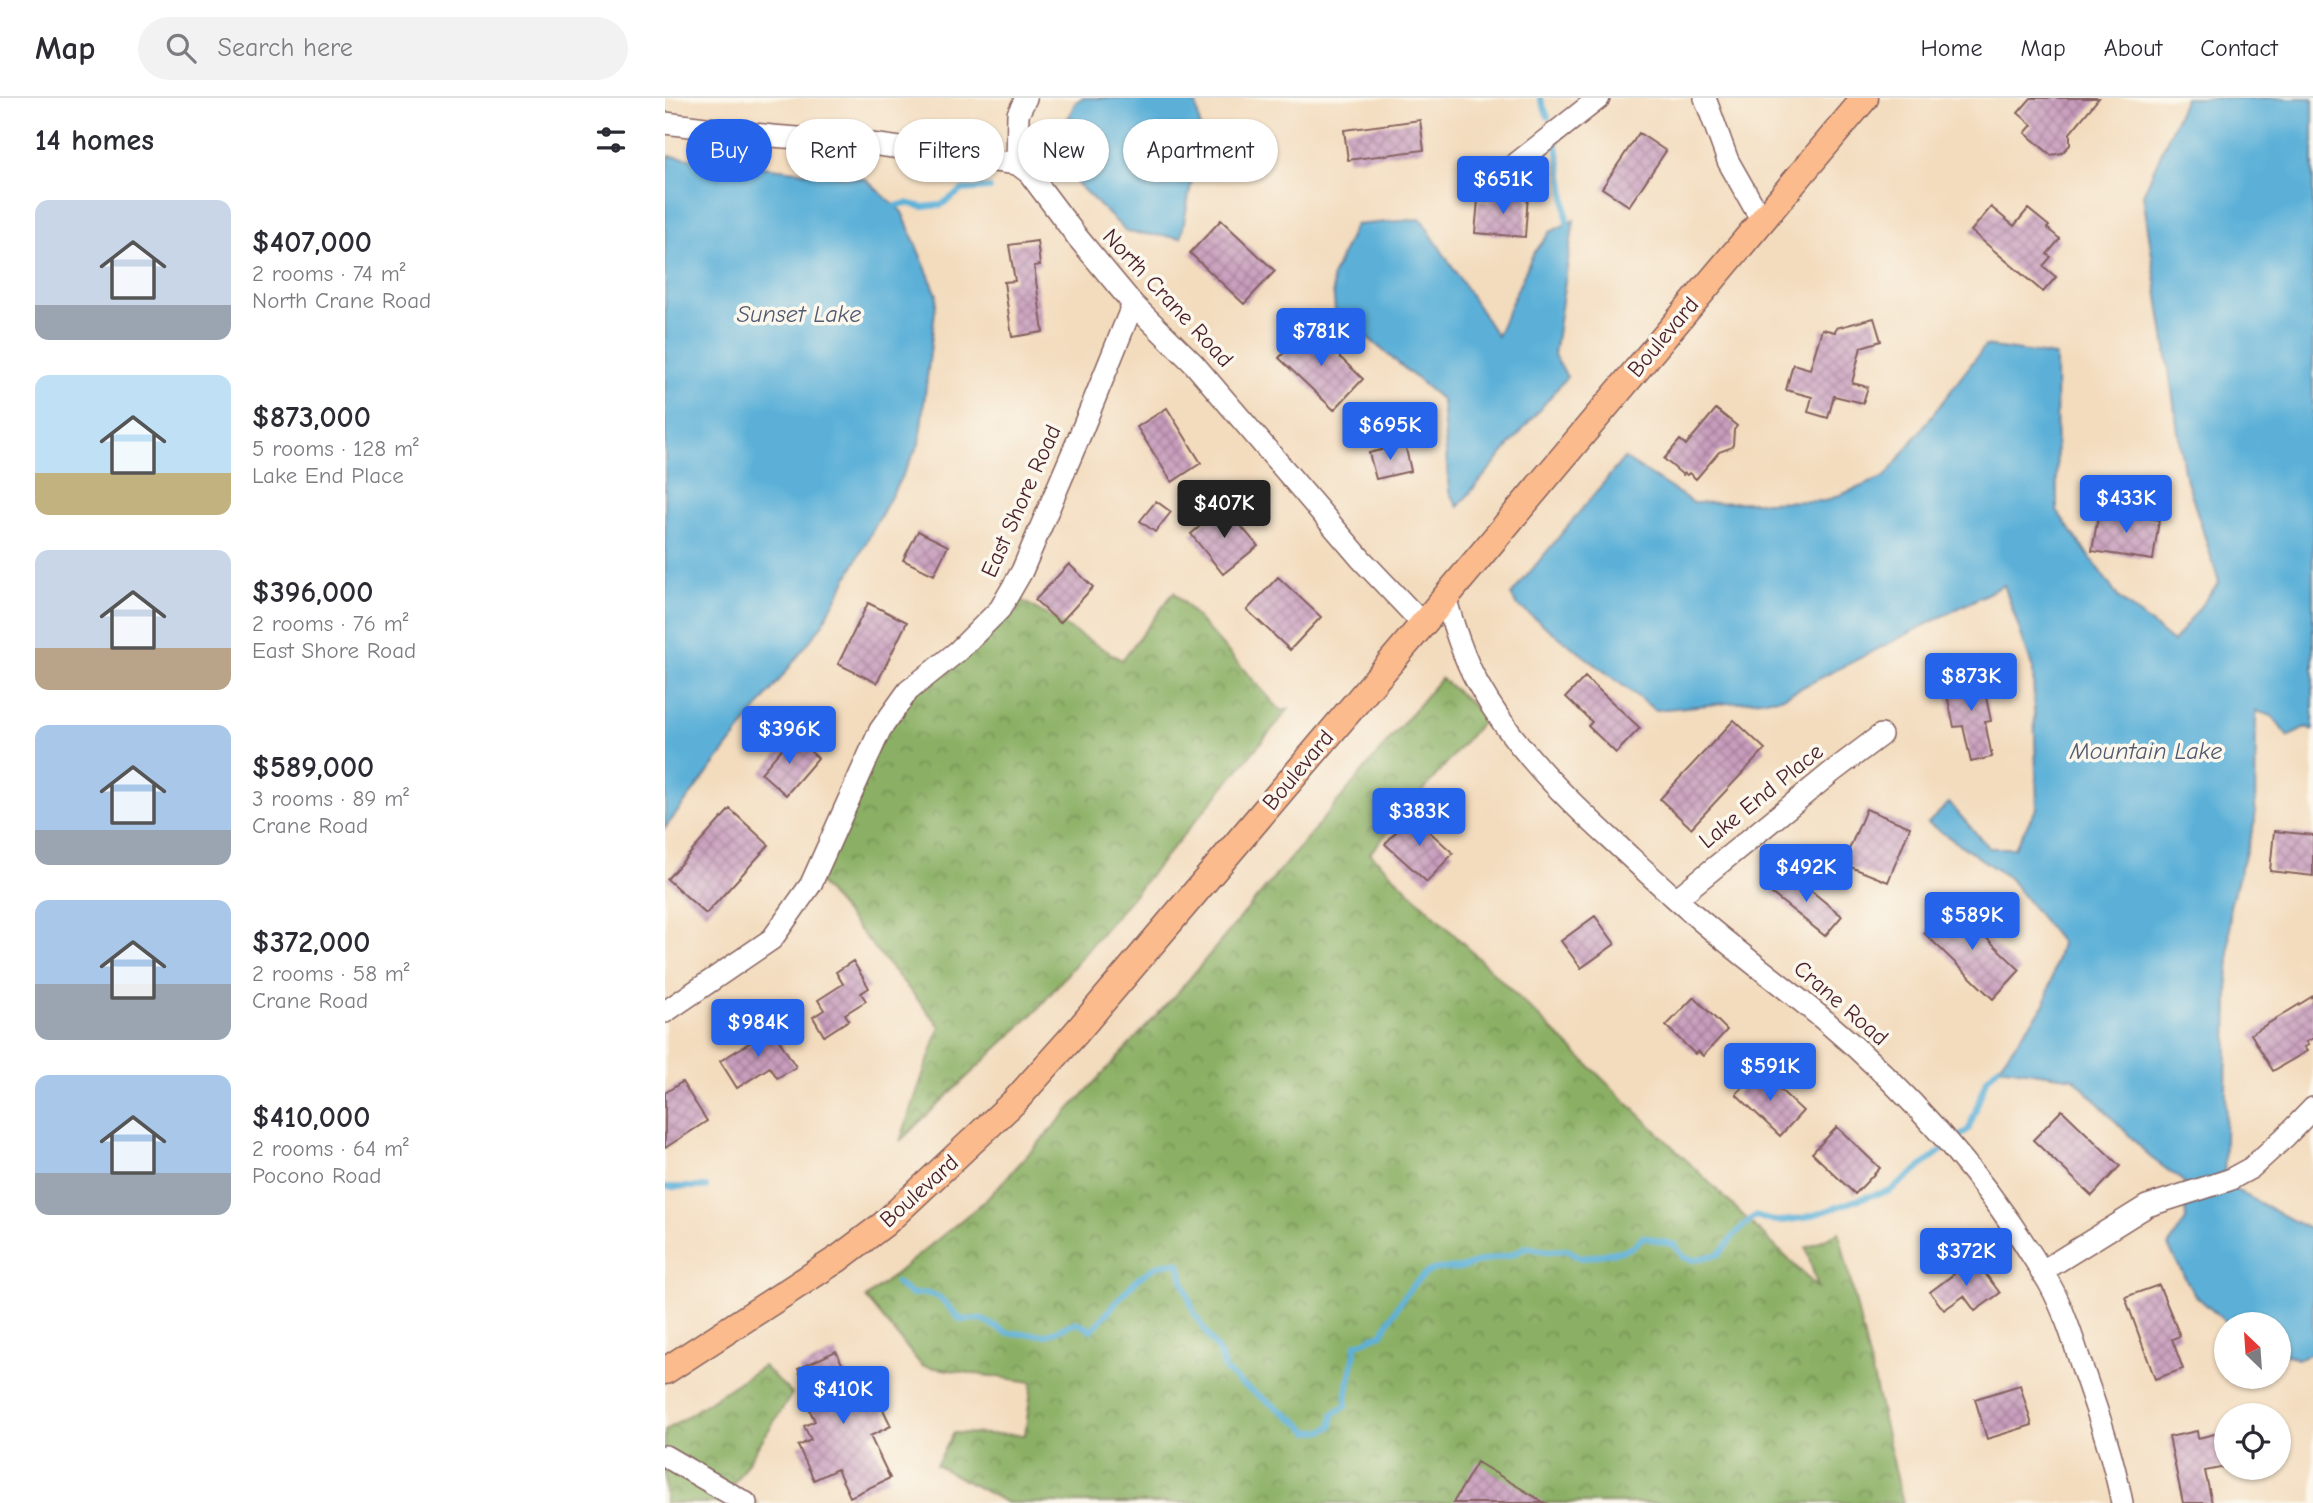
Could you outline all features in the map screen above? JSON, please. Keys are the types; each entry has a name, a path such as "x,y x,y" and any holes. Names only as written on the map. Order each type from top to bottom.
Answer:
{"main road":[{"name":"Boulevard","path":"665,1371 839,1258 884,1224 1015,1101 1423,624 1865,98"}],"street":[{"path":"665,123 772,136 864,143 1017,164 1018,114 1026,98"},
{"path":"1484,189 1599,98"},
{"path":"1705,98 1728,161 1762,221"},
{"name":"North Crane Road","path":"1017,164 1029,173 1133,304 1194,364 1361,559 1423,624"},
{"name":"East Shore Road","path":"665,1012 772,939 811,884 880,730 908,691 958,651 1000,609 1022,571 1133,304"},
{"name":"Crane Road","path":"1445,597 1457,637 1478,683 1528,755 1587,818 1676,899 1854,1047 1900,1091 1945,1140 2006,1216 2050,1284 2070,1331 2106,1436 2122,1503"},
{"name":"Lake End Place","path":"1676,899 1832,772 1881,736"},
{"path":"2041,1272 2147,1206 2229,1180 2251,1168 2313,1108"},
{"path":"665,1456 746,1503"}],"green space":[{"path":"1174,592 1281,711 1289,709 1037,1010 900,1141 940,1026 812,874 896,711 1011,594 1122,660"},
{"path":"1441,678 1486,717 1370,853 1818,1288 1806,1248 1839,1232 1903,1503 1007,1503 936,1465 954,1433 1025,1435 1032,1382 922,1366 866,1298 986,1200 1180,990"},
{"path":"763,1366 792,1394 731,1488 757,1503 665,1503 665,1431"}],"water":[{"path":"1082,98 1195,98 1199,119 1123,119 1123,182 1192,182 1181,238 1127,232 1075,182 1109,182 1109,119 1068,119 1075,103"},
{"name":"Mountain Lake","path":"2185,98 2313,98 2313,731 2307,727 2288,737 2272,716 2256,711 2255,821 2230,906 2224,1184 2313,1231 2313,1353 2297,1359 2291,1356 2291,1312 2214,1312 2194,1294 2168,1246 2186,1220 2184,1182 2150,1157 2074,1078 1998,1067 2045,1004 2061,943 2009,878 1928,823 1949,803 1989,848 2014,848 2037,808 2033,669 2004,585 1781,698 1655,710 1516,604 1511,595 1624,458 1694,503 1825,501 1885,477 1985,346 2056,356 2057,511 2119,598 2173,642 2219,582 2184,471 2143,195"},
{"name":"Sunset Lake","path":"669,156 686,158 686,182 772,182 772,168 786,170 786,182 868,182 902,212 937,295 919,444 822,625 665,828 665,175"},
{"path":"1421,219 1497,336 1532,256 1550,232 1574,220 1554,355 1567,377 1458,507 1449,492 1442,400 1335,310 1332,277 1355,225"}],"building":[{"path":"2031,98 2099,98 2070,133 2070,145 2062,153 2051,155 2025,133 2032,125 2018,113"},
{"path":"1420,120 1424,150 1348,160 1344,130"},
{"path":"1639,133 1666,151 1629,206 1602,188"},
{"path":"1501,193 1528,195 1525,237 1475,233 1478,200 1487,202"},
{"path":"1991,207 2014,226 2028,209 2060,239 2047,254 2051,257 2043,266 2056,277 2043,292 1971,231"},
{"path":"1221,220 1275,271 1244,304 1190,253"},
{"path":"1037,241 1040,265 1034,266 1043,332 1012,337 1004,282 1015,281 1009,245"},
{"path":"1874,318 1881,341 1861,347 1852,383 1868,387 1863,403 1834,396 1828,418 1808,412 1812,397 1786,390 1793,364 1810,369 1822,329 1835,332 1836,328"},
{"path":"1308,327 1363,379 1334,410 1279,358"},
{"path":"1167,408 1201,463 1172,482 1137,427"},
{"path":"1716,409 1737,426 1734,430 1733,445 1719,452 1696,479 1689,473 1683,475 1664,459 1680,440 1686,445"},
{"path":"1405,444 1411,471 1376,479 1369,453"},
{"path":"1156,501 1171,512 1155,532 1140,521"},
{"path":"1224,506 1258,546 1223,574 1191,534"},
{"path":"2099,510 2159,520 2153,560 2092,551"},
{"path":"918,531 948,546 934,575 903,560"},
{"path":"1069,564 1093,587 1060,623 1035,600"},
{"path":"1278,577 1321,617 1290,650 1247,610"},
{"path":"868,603 907,622 877,683 838,664"},
{"path":"1981,673 1991,721 1985,722 1992,757 1971,762 1963,726 1954,727 1944,681"},
{"path":"1585,677 1640,728 1616,753 1588,726 1592,722 1566,697"},
{"path":"1734,720 1765,749 1691,828 1660,799"},
{"path":"793,736 818,758 786,795 761,773"},
{"path":"730,809 769,845 706,914 667,879"},
{"path":"1866,809 1910,827 1888,882 1843,864"},
{"path":"1411,815 1453,853 1427,882 1385,844"},
{"path":"2274,831 2313,835 2313,876 2270,871"},
{"path":"1788,872 1842,916 1825,936 1771,893"},
{"path":"1951,904 2020,970 1993,999 1924,933"},
{"path":"1595,916 1615,944 1581,968 1561,941"},
{"path":"853,961 869,988 861,993 866,1001 845,1014 849,1020 824,1036 813,1017 824,1010 818,1000 843,984 836,972"},
{"path":"2313,996 2313,1038 2306,1042 2308,1045 2304,1047 2307,1051 2273,1071 2251,1034"},
{"path":"1694,997 1727,1030 1703,1056 1698,1051 1695,1054 1666,1026"},
{"path":"772,1029 796,1067 777,1078 770,1067 737,1088 720,1061"},
{"path":"1759,1070 1803,1111 1780,1136 1736,1094"},
{"path":"682,1082 707,1121 665,1148 665,1093"},
{"path":"2062,1110 2120,1166 2092,1196 2033,1140"},
{"path":"1837,1127 1880,1168 1855,1194 1812,1153"},
{"path":"1974,1259 2000,1293 1975,1311 1964,1296 1944,1310 1930,1292"},
{"path":"2159,1285 2180,1336 2172,1339 2183,1369 2155,1379 2125,1297"},
{"path":"836,1351 852,1385 868,1378 891,1426 870,1436 890,1478 850,1497 837,1469 814,1480 798,1446 811,1440 804,1426 815,1421 808,1407 814,1404 798,1369"},
{"path":"2020,1385 2032,1425 1987,1439 1975,1399"},
{"path":"2197,1431 2198,1438 2214,1434 2214,1469 2205,1471 2212,1503 2183,1503 2169,1437"},
{"path":"1477,1462 1545,1503 1453,1503"}],"waterway":[{"path":"1540,98 1548,117"},
{"path":"1556,141 1567,224"},
{"path":"896,206 906,203 923,207 941,205 962,190 990,188"},
{"path":"896,1283 911,1294 930,1294 941,1298 961,1320 981,1319 1007,1333 1047,1335 1076,1322 1091,1330 1140,1277 1165,1264 1179,1263 1195,1315 1220,1354 1225,1370 1309,1432 1323,1431 1332,1426 1333,1414 1346,1406 1356,1344 1382,1334 1407,1293 1420,1278 1431,1271 1455,1269 1511,1255 1525,1247 1547,1251 1567,1250 1582,1258 1633,1247 1643,1237 1675,1245 1683,1257 1694,1260 1719,1254 1735,1234 1755,1216 1774,1221 1791,1220 1890,1191 1969,1129 1986,1080 1998,1067"},
{"path":"665,1187 706,1187"}]}
